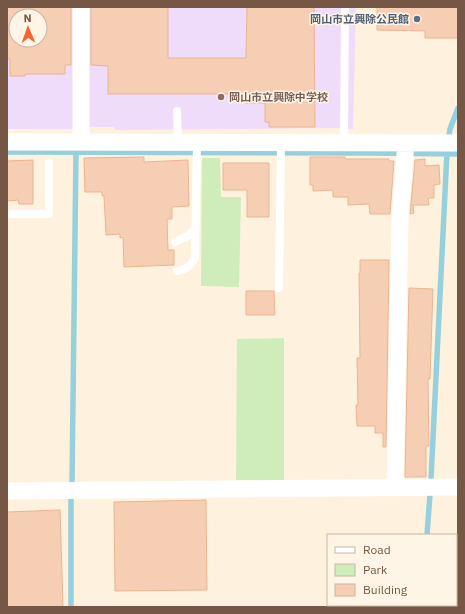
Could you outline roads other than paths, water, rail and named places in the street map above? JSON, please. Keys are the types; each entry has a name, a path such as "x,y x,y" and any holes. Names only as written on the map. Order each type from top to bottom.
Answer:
{"street":[{"path":"81,7 81,142"},
{"path":"7,142 178,142 197,149 281,150 344,142 405,150 453,143"},
{"path":"395,488 400,217 405,150"},
{"path":"7,491 458,487"}],"lane":[{"path":"344,142 345,7"},
{"path":"177,111 178,142"},
{"path":"177,271 186,269 192,264 195,258 197,149"},
{"path":"279,288 281,150"},
{"path":"7,214 49,214 49,163"},
{"path":"175,242 188,236 195,229"}],"waterway":[{"path":"448,142 450,129 458,108"},
{"path":"7,152 458,154"},
{"path":"72,483 76,152"},
{"path":"431,479 447,152"},
{"path":"427,534 430,494"},
{"path":"71,499 71,607"}],"place":[{"name":"岡山市立興除公民館","path":"417,19"},
{"name":"岡山市立興除中学校","path":"221,97"}]}
